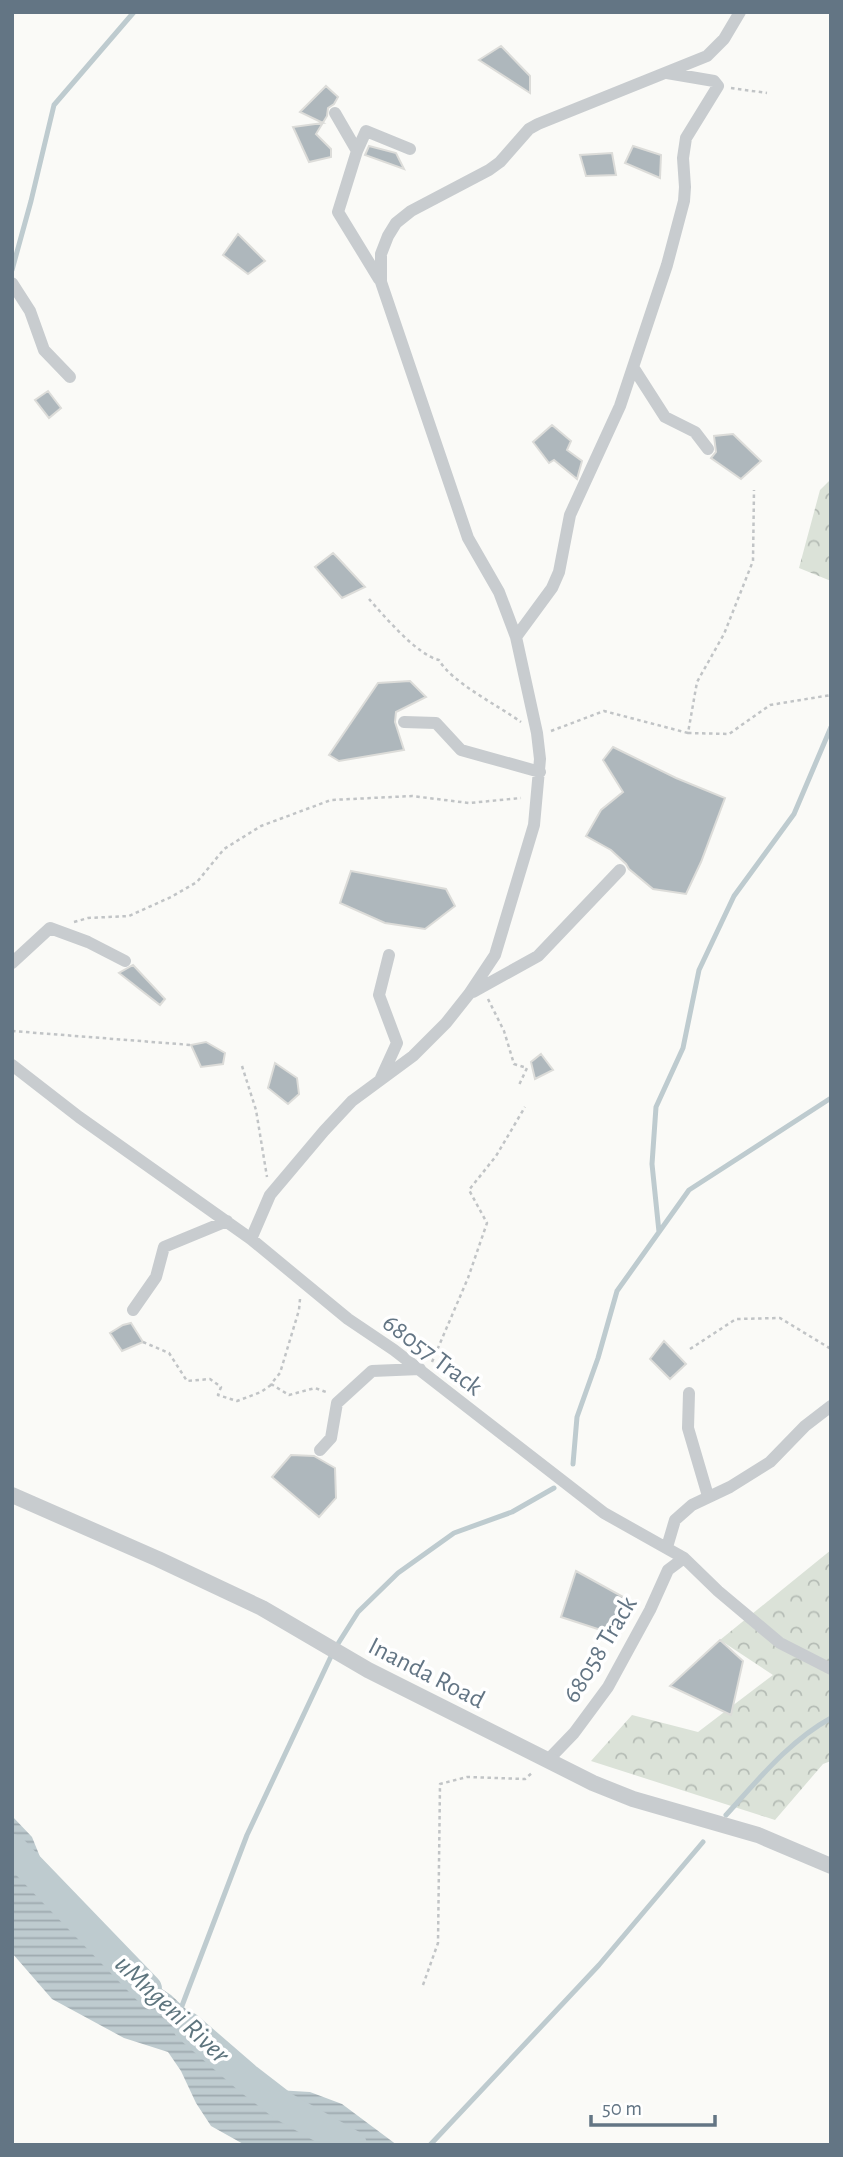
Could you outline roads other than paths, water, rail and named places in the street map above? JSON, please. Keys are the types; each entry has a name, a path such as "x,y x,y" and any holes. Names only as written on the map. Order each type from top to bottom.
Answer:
{"street":[{"path":"381,282 381,254 387,236 396,223 411,211 489,170 500,162 529,129 538,124 707,57 717,48 740,12"},
{"path":"516,637 552,588 559,572 570,515 610,431 667,265 684,201 683,158 686,138 718,86 714,81 667,74"},
{"path":"335,113 357,151"},
{"path":"251,1239 270,1195 352,1101 413,1056 446,1023 469,994 495,955 534,825 540,772 537,733 516,637 499,592 468,538 381,282 338,212 366,131 410,149"},
{"path":"12,283 30,311 44,350 70,377"},
{"path":"633,367 666,417 695,432 708,449"},
{"path":"404,722 436,723 461,750 540,772"},
{"path":"469,994 538,956 620,870"},
{"path":"12,963 50,928 88,942 125,961"},
{"path":"381,1079 397,1043 379,995 389,955"},
{"name":"68057 Track","path":"12,1065 79,1117 251,1239 348,1319 423,1372 487,1424 534,1456 604,1513 684,1558 718,1591 780,1643 831,1669"},
{"path":"133,1310 156,1277 164,1247 227,1221"},
{"path":"320,1450 331,1438 337,1403 372,1371 423,1372"},
{"path":"689,1393 688,1428 708,1496"},
{"path":"667,1547 675,1520 692,1505 730,1487 770,1462 805,1426 831,1406"},
{"name":"Inanda Road","path":"12,1495 168,1563 261,1608 368,1670 593,1783 633,1799 758,1835 831,1866"},
{"name":"68058 Track","path":"547,1761 566,1742 608,1687 650,1610 668,1570 684,1558"}],"water":[{"path":"12,1816 32,1837 51,1884 112,1956 171,1995 208,2030 227,2071 243,2083 260,2089 310,2092 342,2104 397,2145 245,2145 211,2126 168,2052 124,2038 52,1999 12,1953"}],"waterway":[{"path":"12,270 54,105 134,12"},
{"path":"659,1232 652,1164 656,1107 683,1048 699,970 734,896 794,814 831,727"},
{"path":"573,1464 577,1417 598,1358 617,1291 689,1190 831,1098"},
{"path":"180,2011 247,1835 334,1650 358,1612 398,1573 454,1533 512,1512 554,1488"},
{"path":"726,1815 788,1750 831,1718"},
{"path":"430,2145 599,1965 703,1842"},
{"name":"uMngeni River","path":"12,1849 147,1989"},
{"name":"uMngeni River","path":"188,2027 283,2106 352,2145"}]}
